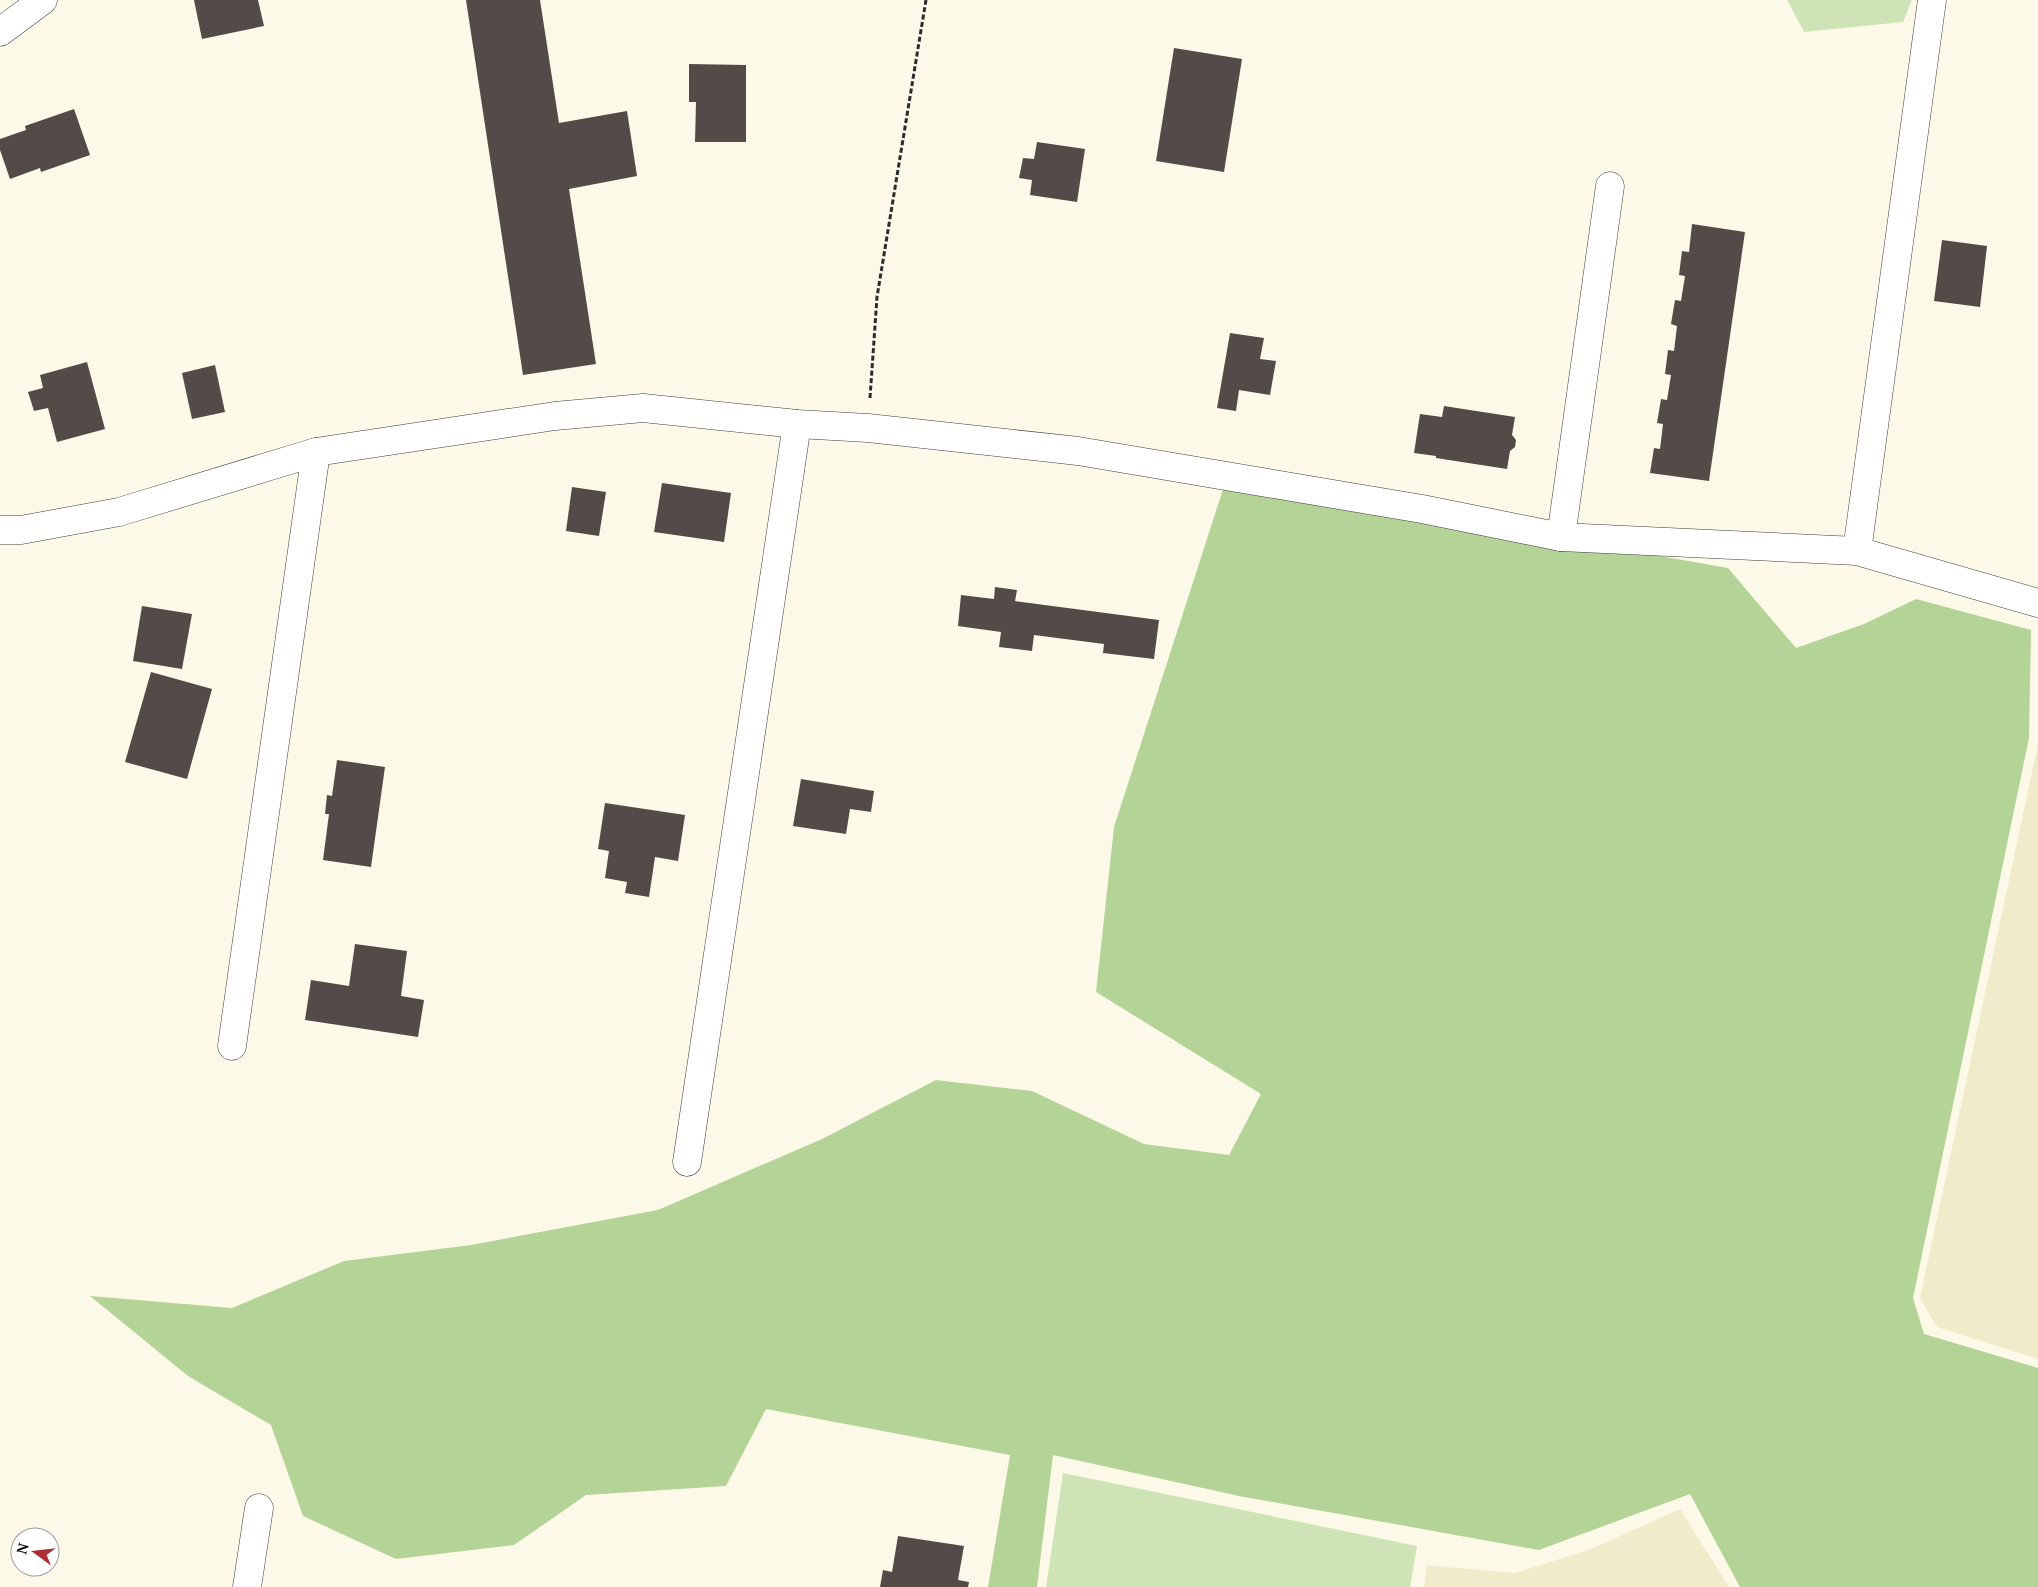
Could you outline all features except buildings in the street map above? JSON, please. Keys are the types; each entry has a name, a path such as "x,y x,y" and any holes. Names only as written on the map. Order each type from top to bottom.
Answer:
{"street":[{"path":"0,32 43,0"},
{"path":"1857,551 1932,0"},
{"path":"1561,537 1610,186"},
{"path":"0,530 21,530 119,512 316,452 555,416 643,408 797,424 868,428 1078,451 1422,509 1561,537 1857,551 2038,603"},
{"path":"688,1162 797,424"},
{"path":"232,1046 316,452"},
{"path":"247,1587 259,1508"}],"path":[{"path":"868,428 877,297 926,0"}],"shaded area":[{"path":"2038,744 2038,1359 1937,1327 1920,1298"},
{"path":"1680,1509 1729,1587 1424,1587 1427,1565 1515,1573 1591,1549"}],"green space":[{"path":"1787,0 1912,0 1903,22 1804,32"},
{"path":"1226,480 1728,568 1796,648 1864,624 1916,599 2031,630 2029,738 1913,1298 1924,1334 2038,1368 2038,1587 1740,1587 1690,1494 1539,1550 1239,1496 1053,1455 1037,1587 988,1587 1010,1455 766,1409 726,1486 586,1495 514,1545 396,1559 303,1516 271,1425 188,1376 90,1296 232,1308 344,1261 471,1245 658,1210 822,1139 936,1080 1032,1091 1144,1144 1229,1155 1261,1094 1096,992 1114,827"},
{"path":"1063,1473 1417,1546 1410,1587 1046,1587"}]}
